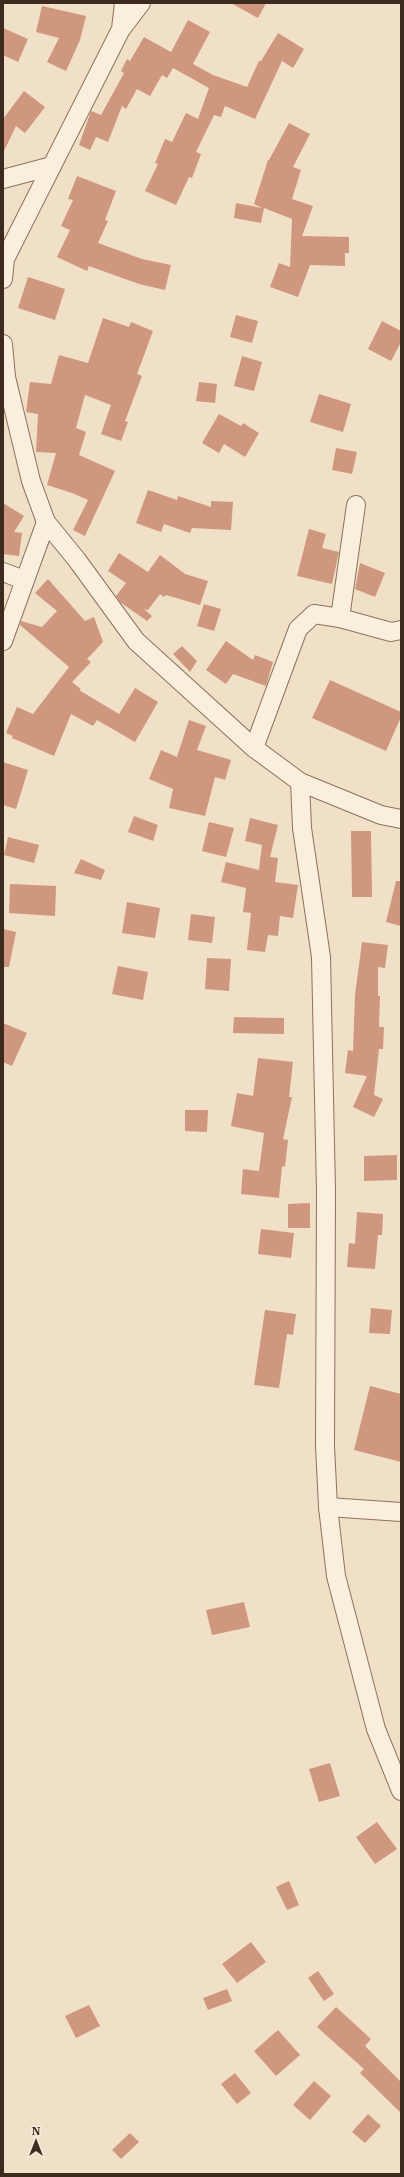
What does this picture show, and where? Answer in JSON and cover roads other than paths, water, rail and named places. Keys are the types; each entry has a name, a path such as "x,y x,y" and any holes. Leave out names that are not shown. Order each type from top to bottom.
{"street":[{"path":"121,29 124,3"},
{"path":"3,279 5,260 52,166 121,29 141,3"},
{"path":"3,179 52,166"},
{"path":"3,344 6,377 31,481 46,522 77,560 136,641 254,748 300,782 381,815 401,819"},
{"path":"340,618 356,505"},
{"path":"3,641 46,522"},
{"path":"3,572 24,580"},
{"path":"254,748 298,629 314,614 340,618 391,632 401,630"},
{"path":"300,782 302,828 321,957 326,1191 325,1446 328,1507 336,1576 376,1729 401,1791"},
{"path":"328,1507 401,1512"}]}
